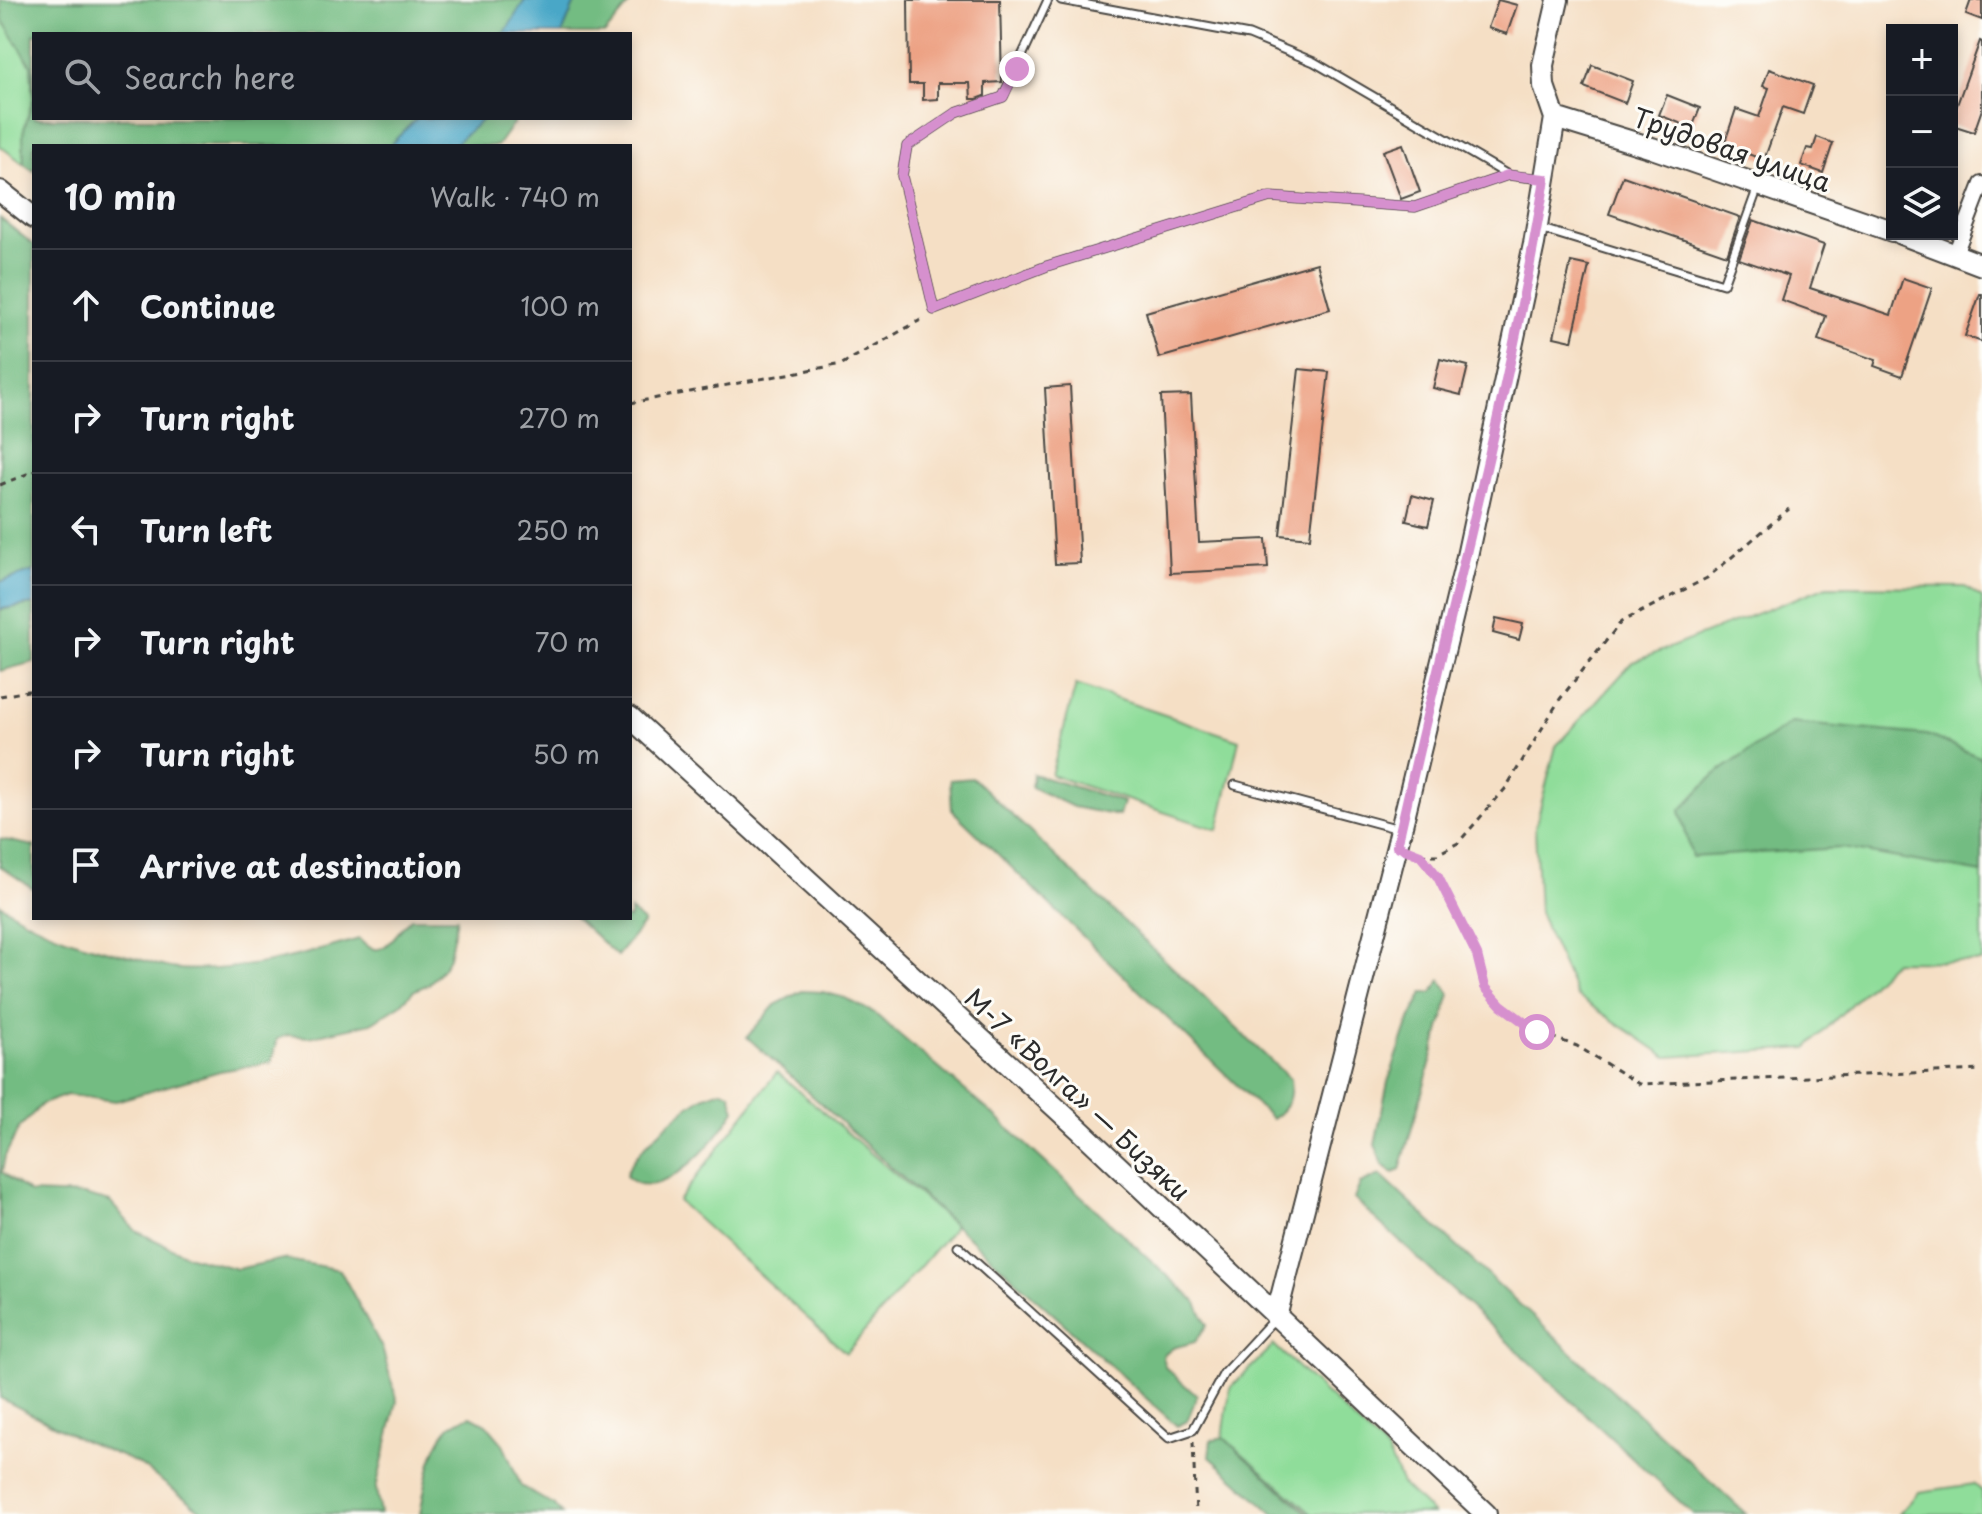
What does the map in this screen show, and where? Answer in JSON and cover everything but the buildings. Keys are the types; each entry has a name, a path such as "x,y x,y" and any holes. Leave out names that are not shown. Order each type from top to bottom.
{"street":[{"path":"1276,1317 1399,838 1466,561 1545,179 1555,118 1544,86 1543,65 1558,0"},
{"name":"Трудовая улица","path":"1555,118 1886,229"},
{"path":"1955,254 1982,184"},
{"path":"0,191 32,216"},
{"path":"1917,240 1982,265"},
{"name":"М-7 «Волга» — Бизяки","path":"632,719 1079,1129 1486,1514"}],"lane":[{"path":"1048,0 1003,97 956,113 907,146 902,176 934,310 1047,266 1270,197 1415,207 1508,175"},
{"path":"1061,0 1249,35 1314,62 1508,175 1545,179"},
{"path":"1537,227 1723,284 1759,185"},
{"path":"1235,785 1399,838"},
{"path":"958,1246 1169,1438 1193,1430 1224,1373 1276,1317"}],"path":[{"path":"632,403 842,364 934,310"},
{"path":"0,485 32,472"},
{"path":"1420,855 1436,855 1458,843 1505,789 1560,699 1621,622 1707,578 1789,509"},
{"path":"0,696 32,690"},
{"path":"1399,838 1420,855 1438,877 1477,955 1485,987 1501,1005 1537,1032 1577,1046 1639,1084 1982,1070"},
{"path":"1193,1430 1196,1514"}],"green space":[{"path":"0,0 525,0 505,32 32,32 32,82 31,65 3,21"},
{"path":"576,0 633,0 607,32 563,32"},
{"path":"0,11 31,65 32,102 23,133 24,164 0,146"},
{"path":"32,102 32,120 415,120 391,144 32,144 32,170 24,164 23,133"},
{"path":"482,120 516,120 498,144 454,144"},
{"path":"0,218 32,243 32,572 0,582"},
{"path":"1827,586 1965,587 1982,598 1982,962 1894,961 1807,1048 1667,1057 1577,996 1539,913 1535,828 1556,746 1633,662"},
{"path":"32,604 32,663 0,671 0,610"},
{"path":"1076,685 1239,740 1218,830 1051,775"},
{"path":"1791,723 1927,735 1982,758 1982,873 1842,848 1692,857 1680,811 1714,775"},
{"path":"1033,774 1123,802 1119,816 1073,807 1031,787"},
{"path":"973,778 1290,1079 1288,1102 1277,1115 1272,1119 952,810 950,780"},
{"path":"0,839 32,846 32,888 0,866"},
{"path":"0,904 65,938 162,966 200,970 246,966 359,939 367,946 382,948 409,920 457,920 449,957 443,968 429,984 413,991 401,1004 371,1023 309,1037 288,1035 277,1039 272,1062 220,1071 116,1101 67,1095 42,1104 19,1128 5,1156 2,1172 30,1193 84,1195 110,1202 136,1231 186,1255 237,1269 283,1259 340,1270 382,1348 397,1401 376,1488 380,1514 206,1514 137,1463 80,1439 0,1398"},
{"path":"632,912 644,923 617,956 578,920 632,920"},
{"path":"1441,980 1450,994 1400,1170 1393,1173 1383,1165 1375,1144 1388,1082 1408,1024 1423,993 1432,993"},
{"path":"802,991 845,998 874,1013 995,1116 1197,1303 1207,1325 1195,1342 1173,1348 1163,1356 1165,1367 1197,1396 1187,1421 1177,1426 747,1037 775,1005"},
{"path":"777,1072 955,1226 846,1353 678,1201"},
{"path":"722,1090 730,1093 735,1110 716,1137 687,1166 655,1184 640,1184 626,1176 637,1156 671,1121 703,1097"},
{"path":"1380,1175 1746,1514 1693,1514 1354,1199 1360,1184"},
{"path":"1274,1345 1387,1451 1402,1484 1433,1514 1312,1514 1223,1437 1230,1388"},
{"path":"471,1416 486,1424 503,1444 521,1486 562,1514 420,1514 430,1465 439,1441 453,1424"},
{"path":"1223,1437 1306,1512 1312,1514 1274,1514 1209,1456 1211,1440"},
{"path":"1974,1484 1982,1491 1982,1514 1899,1514 1919,1492"}],"water":[{"path":"525,0 576,0 563,32 505,32"},
{"path":"415,120 482,120 454,144 391,144"},
{"path":"32,572 32,604 0,609 0,582"}],"route":[{"path":"1017,69 1003,97 956,113 907,146 902,176 934,310 1047,266 1270,197 1415,207 1508,175 1545,179 1466,561 1397,846 1420,855 1438,877 1477,955 1485,987 1501,1005 1537,1032"}]}
